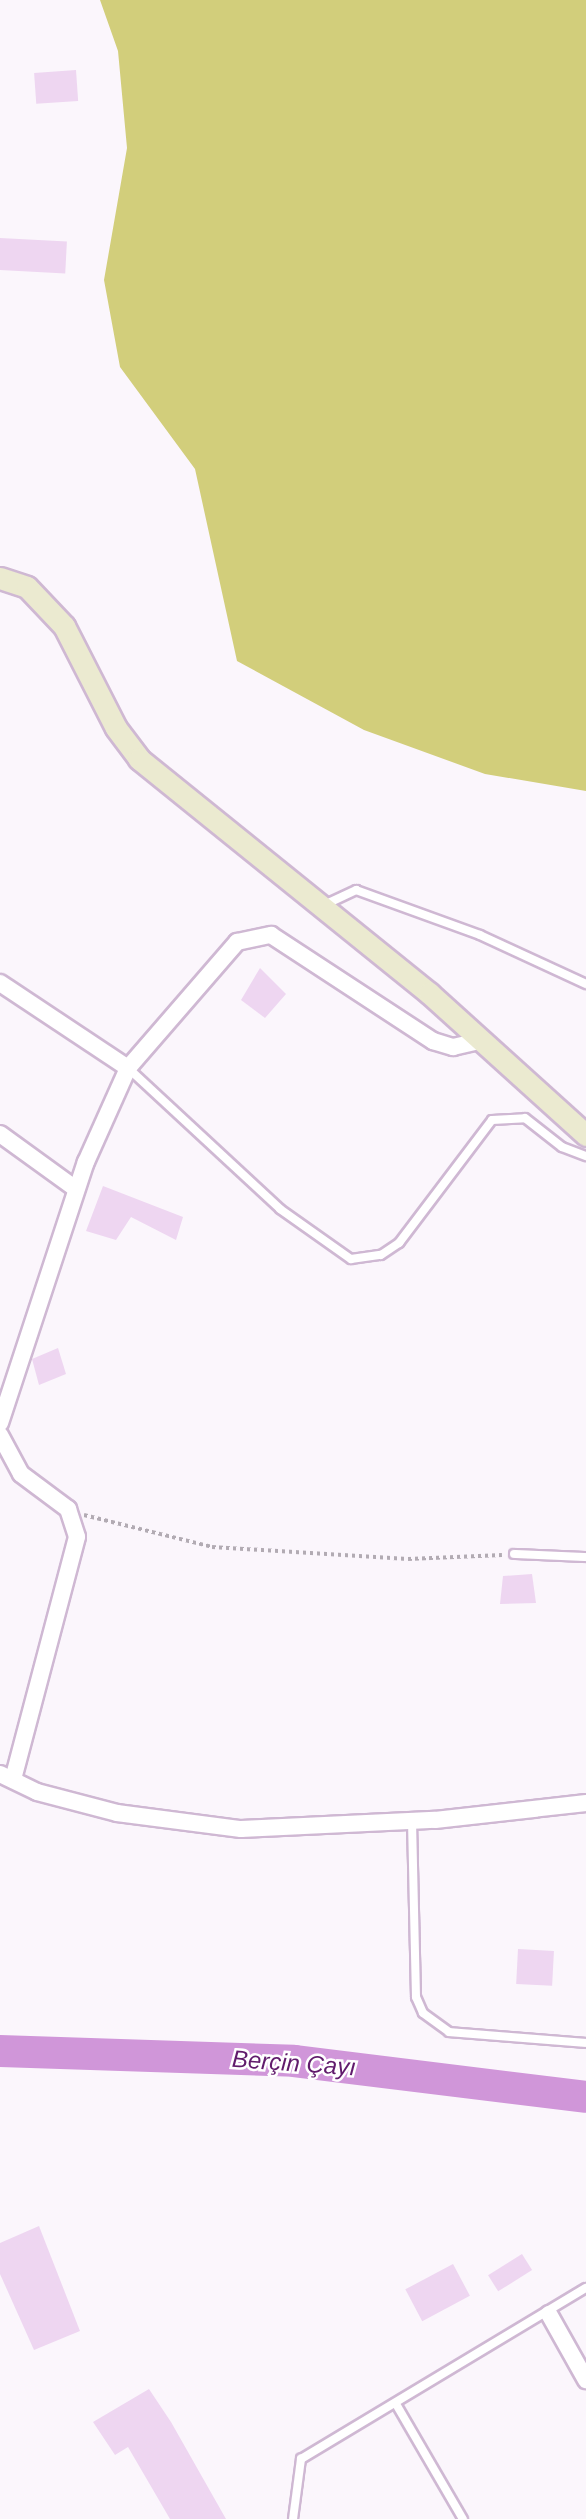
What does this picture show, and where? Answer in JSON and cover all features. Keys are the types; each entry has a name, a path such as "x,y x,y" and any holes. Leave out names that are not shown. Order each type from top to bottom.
{"street":[{"path":"0,578 27,587 64,626 116,728 139,759 322,906 586,1135"},
{"path":"0,1423 76,1189 128,1068 237,942 256,933 297,949 433,1041 453,1047 480,1041"},
{"path":"0,983 128,1068"},
{"path":"0,1133 76,1189"},
{"path":"0,1435 13,1465 72,1517 77,1537 6,1777 117,1813 241,1829 412,1821 586,1803"},
{"path":"549,2314 586,2380"}],"lane":[{"path":"322,906 356,890 480,935 586,984"},
{"path":"128,1068 280,1209 351,1259 380,1255 400,1243 492,1120 525,1118 562,1147 586,1156"},
{"path":"514,1554 586,1557"},
{"path":"412,1821 416,1997 429,2020 449,2032 586,2043"},
{"path":"293,2519 301,2495 296,2464 549,2314 586,2288"},
{"path":"396,2404 463,2519"}],"path":[{"path":"72,1517 94,1514 184,1543 253,1550 408,1559 514,1554"}],"shaded area":[{"path":"100,0 586,0 586,791 485,774 364,730 237,661 195,469 120,367 104,280 127,148 118,51"}],"building":[{"path":"76,70 78,101 36,104 34,73"},
{"path":"0,238 67,242 65,273 0,270"},
{"path":"260,968 286,994 265,1018 241,1000"},
{"path":"103,1186 183,1217 176,1240 131,1217 116,1240 86,1231"},
{"path":"58,1348 66,1374 39,1385 32,1359"},
{"path":"532,1574 536,1603 500,1604 503,1576"},
{"path":"518,1949 554,1951 552,1986 516,1984"},
{"path":"39,2226 80,2331 34,2350 0,2274 0,2243"},
{"path":"522,2254 532,2270 498,2291 488,2275"},
{"path":"453,2264 470,2296 422,2321 405,2289"},
{"path":"149,2389 171,2422 226,2519 170,2519 128,2447 115,2455 93,2422"}],"waterway":[{"name":"Berçin Çayı","path":"0,2051 294,2061 586,2097"}]}
